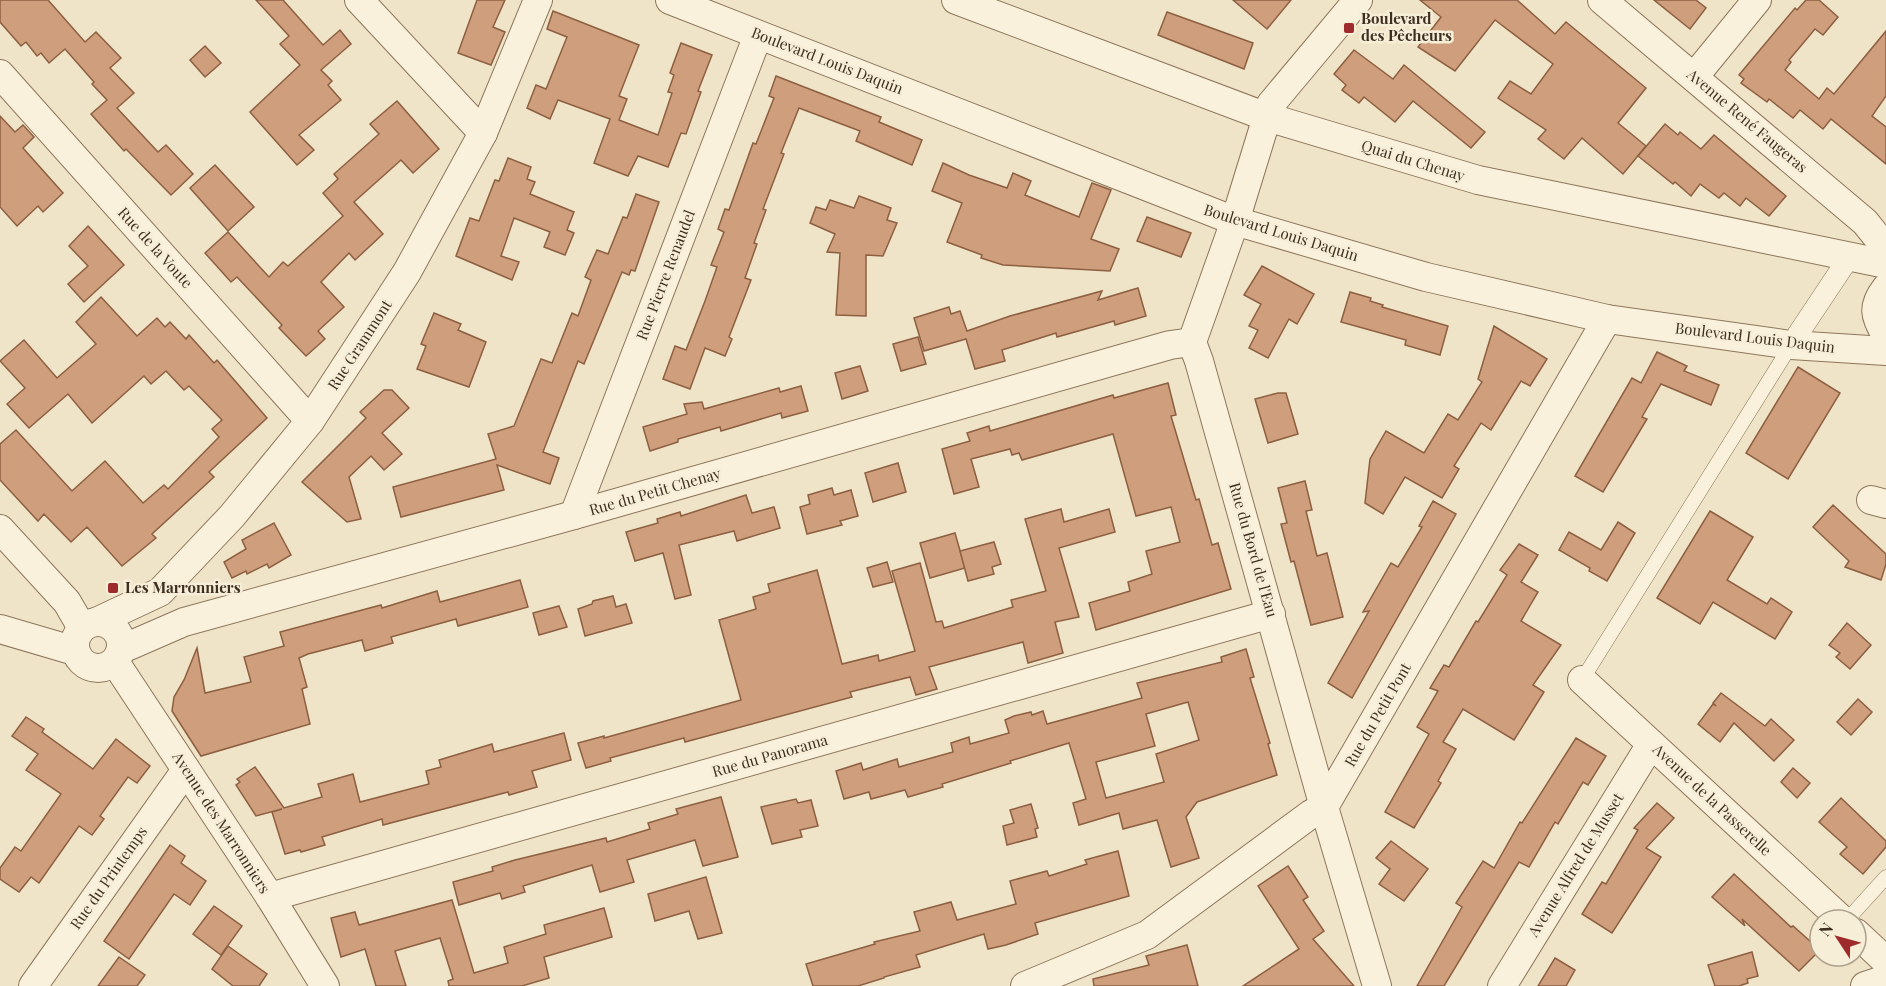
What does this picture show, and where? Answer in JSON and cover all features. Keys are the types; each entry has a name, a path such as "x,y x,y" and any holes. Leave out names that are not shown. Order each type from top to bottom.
{"street":[{"path":"359,0 483,133"},
{"name":"Rue Grammont","path":"85,634 160,592 232,516 310,421 407,272 483,133 538,0"},
{"name":"Boulevard Louis Daquin","path":"670,0 1235,221 1426,277 1606,319 1886,351"},
{"name":"Quai du Chenay","path":"957,0 1267,117 1478,180 1886,264"},
{"path":"1192,342 1235,221 1271,104 1358,0"},
{"name":"Avenue René Faugeras","path":"1602,0 1865,222 1886,248"},
{"path":"1694,76 1757,0"},
{"name":"Rue Pierre Renaudel","path":"574,515 758,35"},
{"name":"Rue de la Voute","path":"0,74 310,421"},
{"path":"1795,340 1850,256"},
{"path":"1886,288 1879,297 1876,307 1878,322 1886,335"},
{"name":"Rue du Petit Pont","path":"1025,986 1147,935 1311,814 1324,807 1606,319"},
{"name":"Rue du Petit Chenay","path":"118,656 184,622 574,515 1170,345 1192,342"},
{"name":"Rue du Bord de l'Eau","path":"1192,342 1377,986"},
{"path":"0,529 67,602 85,634 79,659 92,668 108,667 118,656 119,635 110,625 85,634 0,629"},
{"path":"160,592 165,605 184,622"},
{"name":"Rue du Panorama","path":"270,897 1271,614"},
{"name":"Avenue des Marronniers","path":"118,656 186,770 270,897 325,986"},
{"name":"Avenue de la Passerelle","path":"1582,680 1831,908"},
{"name":"Avenue Alfred de Musset","path":"1502,986 1651,744"},
{"name":"Rue du Printemps","path":"33,986 186,770"},
{"path":"1868,944 1886,961"},
{"path":"1864,986 1886,979"}],"lane":[{"path":"1582,680 1795,340"},
{"path":"1856,908 1886,877"}],"building":[{"path":"0,0 48,0 85,42 96,32 121,58 110,68 134,93 117,108 158,152 166,145 193,174 171,195 126,149 124,151 91,114 107,100 92,84 94,82 65,49 49,63 41,53 37,56 26,42 21,46 0,22"},
{"path":"256,0 283,0 323,45 340,30 351,44 321,70 332,81 328,85 341,100 299,135 314,150 297,165 250,112 300,65 280,44 289,36"},
{"path":"477,0 505,0 493,27 505,32 491,65 458,53"},
{"path":"1233,0 1291,0 1267,29"},
{"path":"1420,0 1517,0 1555,34 1566,22 1646,88 1618,123 1646,146 1623,174 1582,138 1564,159 1538,139 1546,130 1498,98 1510,81 1531,94 1553,64 1495,20 1455,71 1418,47 1441,17"},
{"path":"1654,0 1696,0 1706,8 1690,29"},
{"path":"1806,0 1819,0 1838,17 1823,35 1815,29 1789,60 1791,62 1785,70 1819,99 1827,88 1834,94 1886,31 1886,96 1872,116 1886,127 1886,164 1831,119 1823,129 1800,110 1793,118 1769,99 1767,102 1741,83 1744,79 1739,75 1795,8 1797,10"},
{"path":"553,11 639,45 619,96 627,99 619,120 658,135 672,93 668,92 674,75 670,73 681,43 712,55 698,91 701,92 686,134 681,133 668,167 638,156 628,176 594,163 610,119 558,100 550,119 527,108 536,85 546,89 567,37 547,29"},
{"path":"1167,12 1253,43 1244,69 1158,35"},
{"path":"205,46 221,63 205,77 190,60"},
{"path":"1354,50 1393,79 1404,65 1485,132 1471,148 1413,101 1395,122 1364,97 1359,103 1342,90 1346,85 1334,74"},
{"path":"776,76 881,117 879,122 922,140 912,165 856,141 860,131 799,108 781,153 784,154 763,209 766,210 745,278 751,280 729,337 732,339 725,356 705,348 690,389 663,379 675,346 686,350 705,301 717,267 711,265 724,232 718,229 725,209 729,210 753,143 756,144 774,98 769,96"},
{"path":"397,101 439,149 413,173 401,160 354,202 383,234 355,260 349,253 321,282 344,307 318,331 325,339 306,356 279,328 282,325 237,277 231,282 205,253 228,232 269,277 283,262 288,266 343,216 323,193 338,179 334,174 379,134 370,124"},
{"path":"0,116 15,132 23,125 34,137 23,148 63,193 43,212 38,206 17,226 0,207"},
{"path":"1665,124 1678,135 1680,132 1701,149 1714,135 1786,196 1769,216 1746,198 1740,206 1724,193 1719,198 1700,184 1691,196 1638,156"},
{"path":"508,158 531,167 527,179 535,182 530,194 574,212 567,230 574,233 565,255 544,247 550,232 514,218 501,256 519,262 512,280 456,256 470,218 479,221 495,180 499,181"},
{"path":"943,163 1007,188 1013,173 1031,181 1025,195 1079,217 1092,183 1111,190 1091,239 1119,249 1110,271 1003,265 981,258 982,255 947,242 962,203 932,191"},
{"path":"215,165 254,207 228,231 190,188"},
{"path":"636,194 659,202 635,271 631,270 629,275 622,272 584,364 578,361 543,452 559,458 550,484 497,465 504,490 401,517 393,487 496,459 488,434 514,426 541,359 552,363 572,313 578,316 591,280 585,277 597,250 608,254 623,217 627,218"},
{"path":"859,196 891,208 887,220 897,223 883,256 866,255 866,316 836,315 840,253 827,252 835,234 810,223 816,207 826,210 830,200 854,208"},
{"path":"1147,217 1191,233 1181,257 1137,241"},
{"path":"88,226 124,265 84,302 68,284 88,266 69,246"},
{"path":"1262,266 1314,294 1297,324 1289,319 1268,358 1249,348 1258,330 1249,326 1261,304 1244,295"},
{"path":"1138,288 1146,316 1115,325 1114,321 1057,337 1056,333 1002,350 1005,361 975,369 966,339 924,351 914,318 949,307 951,314 960,311 967,331 1010,316 1102,291 1098,300"},
{"path":"1350,292 1371,298 1370,301 1383,305 1382,307 1448,326 1440,355 1405,345 1406,340 1341,322"},
{"path":"101,297 137,336 157,318 165,327 170,322 186,339 189,335 214,363 217,360 267,418 209,472 214,477 152,534 156,538 122,566 87,527 71,542 44,514 38,521 0,480 0,444 16,430 72,491 105,461 143,503 164,485 168,489 219,437 212,429 222,420 189,386 184,390 166,371 151,384 144,376 92,423 68,394 29,428 7,404 25,388 0,361 24,340 57,378 96,344 76,322"},
{"path":"434,313 461,324 458,330 486,342 469,387 417,369 426,346 421,344"},
{"path":"1494,326 1547,359 1530,386 1521,381 1491,430 1481,423 1454,466 1459,469 1442,498 1405,477 1383,514 1365,503 1370,459 1386,431 1424,453 1448,414 1458,420 1482,382 1478,379"},
{"path":"918,337 926,364 901,371 893,344"},
{"path":"1657,352 1687,366 1684,371 1719,385 1711,405 1661,384 1642,417 1647,419 1603,492 1575,476 1632,378 1641,383"},
{"path":"860,366 868,391 842,399 835,373"},
{"path":"1798,367 1840,393 1788,479 1746,453"},
{"path":"1168,383 1176,415 1171,416 1196,500 1199,499 1212,545 1218,543 1231,589 1096,630 1089,603 1130,591 1128,582 1152,574 1146,551 1180,542 1171,507 1136,516 1113,434 1022,460 1019,453 1012,455 1010,449 971,459 979,487 954,494 942,449 970,441 967,433 989,426 990,431 1113,395 1114,398"},
{"path":"801,386 808,411 782,418 781,413 721,431 720,427 678,439 678,442 650,451 643,427 687,414 684,404 702,402 704,409 779,388 780,392"},
{"path":"384,390 392,390 409,408 382,433 402,454 384,470 371,456 349,477 361,519 347,522 302,482 366,418 360,412"},
{"path":"1286,393 1298,434 1268,443 1255,399"},
{"path":"898,463 906,492 873,502 865,473"},
{"path":"1305,481 1312,510 1306,511 1317,556 1327,553 1343,617 1311,625 1294,561 1291,562 1281,524 1287,523 1278,488"},
{"path":"832,488 834,495 851,490 858,516 840,521 842,525 807,534 800,507 810,504 808,495"},
{"path":"746,495 752,513 774,507 780,528 737,541 734,531 679,545 691,595 675,599 663,553 635,561 626,532 658,523 657,519 680,512 681,516"},
{"path":"1433,501 1456,514 1352,698 1328,683 1369,611 1363,612 1391,563 1398,567 1422,527 1419,526"},
{"path":"1833,505 1886,554 1886,564 1881,580 1845,567 1849,561 1813,527"},
{"path":"1061,509 1064,522 1109,509 1115,532 1059,548 1079,617 1055,622 1063,653 1028,663 1023,642 929,667 937,689 916,695 910,677 850,692 852,697 685,742 684,738 610,758 611,761 586,768 578,743 741,700 719,620 756,609 753,597 770,592 768,584 817,570 842,664 878,655 879,661 915,651 892,571 920,563 936,622 942,621 944,628 1013,607 1011,600 1046,591 1025,519"},
{"path":"1710,511 1753,537 1727,580 1767,604 1771,598 1792,612 1775,639 1713,602 1700,624 1657,598"},
{"path":"1618,522 1635,533 1607,581 1559,550 1569,532 1601,550"},
{"path":"274,523 291,555 269,568 267,564 247,574 246,571 232,578 224,562 246,549 242,540"},
{"path":"955,533 965,568 930,578 920,543"},
{"path":"994,542 1001,564 992,567 994,574 968,581 960,551"},
{"path":"1519,544 1538,555 1521,582 1538,592 1521,621 1561,645 1533,685 1544,692 1514,740 1463,709 1443,742 1456,749 1438,781 1441,783 1414,828 1385,812 1429,734 1417,727 1438,691 1430,688 1444,665 1449,667 1476,621 1478,622 1507,575 1500,570"},
{"path":"887,562 893,582 873,587 867,568"},
{"path":"520,580 528,607 458,626 456,619 391,637 393,643 365,651 362,640 299,658 307,687 302,689 310,724 201,756 172,711 174,697 184,680 197,648 205,693 251,682 244,657 284,646 280,632 381,605 382,608 437,591 440,602"},
{"path":"613,596 616,607 626,604 632,623 585,636 578,609 592,604 593,601"},
{"path":"559,606 567,627 539,635 533,613"},
{"path":"1847,623 1871,645 1850,669 1836,657 1840,653 1829,645"},
{"path":"1246,649 1254,677 1250,678 1270,743 1268,744 1277,775 1197,802 1186,817 1199,858 1171,867 1157,820 1123,829 1119,813 1079,825 1073,803 1086,799 1069,743 908,797 905,790 871,799 869,792 844,799 836,771 861,763 863,770 897,759 899,767 953,752 951,743 969,737 970,744 1009,733 1005,720 1014,716 1031,712 1032,715 1043,711 1047,724 1142,698 1137,683 1222,662 1221,657","holes":["1188,702 1199,740 1156,754 1164,782 1106,798 1096,762 1155,746 1146,714"]},
{"path":"1721,693 1765,726 1771,719 1794,740 1774,761 1734,723 1720,742 1698,724 1713,704 1716,706 1713,703"},
{"path":"1858,699 1872,712 1851,735 1837,722"},
{"path":"26,717 44,729 42,732 93,769 116,739 150,766 137,783 128,777 100,816 104,819 92,835 79,826 39,883 31,877 19,892 0,879 0,868 15,847 21,851 61,794 26,770 38,754 12,736"},
{"path":"564,733 571,760 532,771 537,787 509,795 508,792 383,825 382,819 322,837 325,845 301,852 300,850 285,854 272,812 282,809 256,816 236,785 240,782 237,779 255,767 284,808 322,797 318,784 353,774 360,802 429,784 426,771 441,767 439,760 492,744 494,752"},
{"path":"1576,738 1606,756 1588,785 1583,782 1558,824 1555,822 1529,867 1519,862 1444,986 1417,986 1462,907 1456,903 1483,861 1494,868 1520,822 1522,823"},
{"path":"1793,768 1810,783 1797,798 1781,782"},
{"path":"721,797 738,857 703,866 695,840 627,860 634,882 600,892 592,865 523,886 525,892 502,899 500,893 459,905 453,882 493,871 492,867 515,860 606,838 607,842 650,829 648,823 678,814 676,809"},
{"path":"1841,798 1886,841 1886,847 1863,874 1840,854 1847,847 1819,822"},
{"path":"796,799 798,803 811,800 818,826 800,830 802,837 772,844 761,807"},
{"path":"1657,803 1674,818 1646,848 1661,857 1612,933 1582,914 1602,882 1606,884 1638,830 1634,828"},
{"path":"1031,804 1038,828 1035,829 1037,837 1007,845 1003,826 1014,823 1010,810"},
{"path":"1391,841 1428,869 1404,901 1379,884 1390,869 1376,858"},
{"path":"170,845 185,856 181,863 206,881 190,905 174,894 129,959 104,941"},
{"path":"1118,851 1129,896 1035,923 1038,934 1006,945 988,949 984,934 916,955 920,967 858,986 813,986 806,964 875,944 874,942 920,931 914,912 951,902 957,920 1016,904 1010,881 1047,871 1049,876 1087,864 1085,860"},
{"path":"1288,866 1308,897 1303,900 1324,931 1313,939 1354,986 1243,986 1299,949 1258,886"},
{"path":"1734,874 1791,927 1793,926 1808,939 1808,962 1799,971 1742,919 1745,926 1712,897"},
{"path":"706,877 722,933 698,939 689,911 655,921 648,894"},
{"path":"452,900 474,973 508,963 504,947 546,934 544,925 604,908 612,937 544,957 549,978 522,986 449,986 448,981 453,979 440,938 395,951 406,986 376,986 365,949 341,957 331,918 355,912 359,925"},
{"path":"214,906 242,926 221,955 193,934"},
{"path":"1187,945 1198,986 1094,986 1093,979 1149,965 1146,956"},
{"path":"228,946 267,974 259,986 233,986 212,969"},
{"path":"1752,952 1758,976 1747,979 1748,983 1739,986 1715,986 1708,965"},
{"path":"119,957 145,975 137,986 98,986"},
{"path":"1555,958 1575,970 1566,986 1538,986"}],"place":[{"name":"Boulevard des Pêcheurs","path":"1349,28"},
{"name":"Les Marronniers","path":"113,588"}]}
